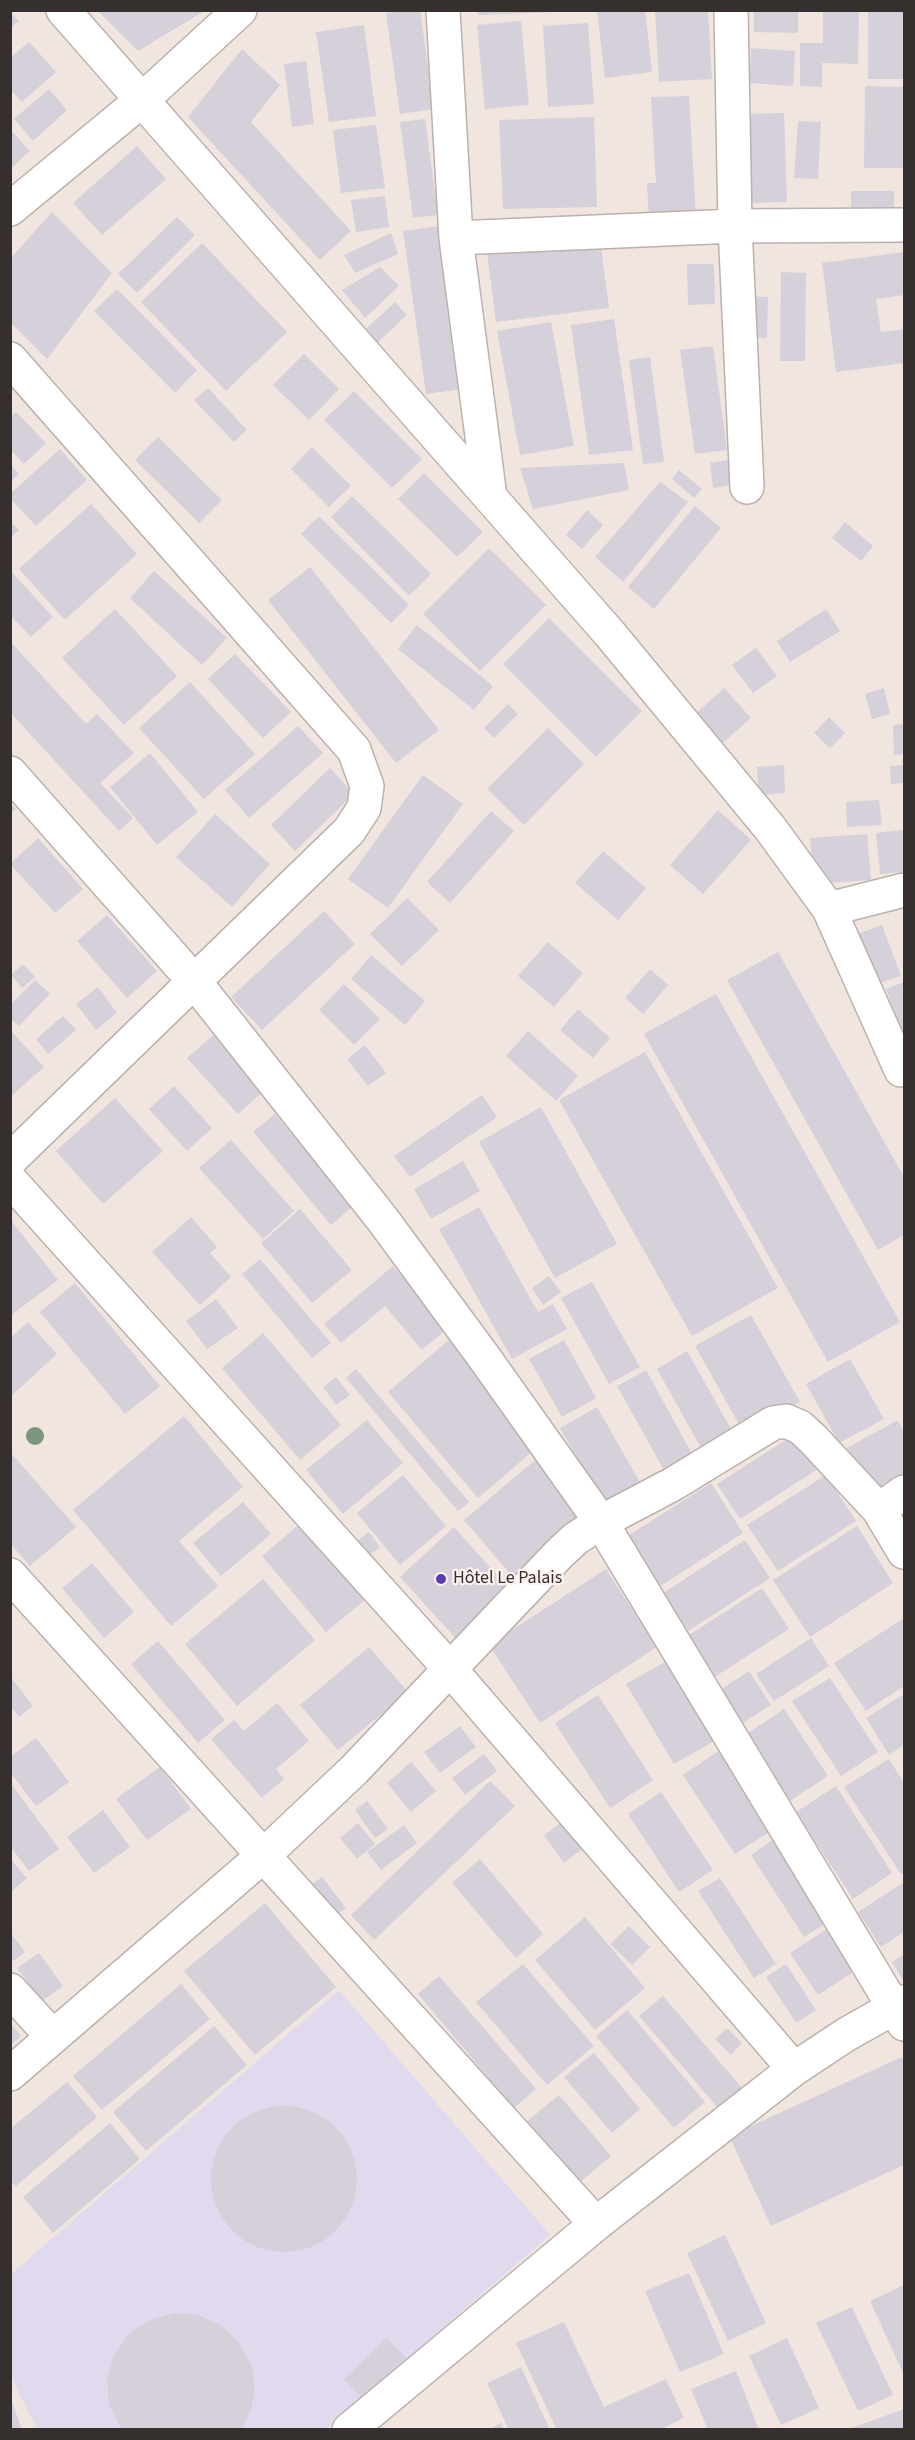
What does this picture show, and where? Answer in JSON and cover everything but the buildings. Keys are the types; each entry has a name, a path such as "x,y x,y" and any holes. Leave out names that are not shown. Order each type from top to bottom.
{"street":[{"path":"63,10 610,634 770,828 829,909 902,1070"},
{"path":"10,209 142,100 240,10"},
{"path":"443,10 456,238 489,497"},
{"path":"731,10 735,226 747,487"},
{"path":"456,238 735,226 904,225"},
{"path":"10,359 354,750 367,786 364,808 349,831 10,1160"},
{"path":"10,773 194,981 383,1220 486,1359 602,1522 901,2011 847,2034 794,2069 596,2223 349,2430"},
{"path":"829,909 904,890"},
{"path":"10,1180 450,1669 794,2069"},
{"path":"10,2074 264,1855 354,1770 559,1554 575,1539 602,1522 674,1484 773,1423 786,1421 800,1428 892,1501 904,1552"},
{"path":"10,1575 596,2223"},
{"path":"10,1990 52,2036"}],"shaded area":[{"path":"339,1990 550,2235 326,2429 37,2429 11,2377 11,2274"}],"place":[{"name":"Hôtel Le Palais","path":"441,1579"}]}
